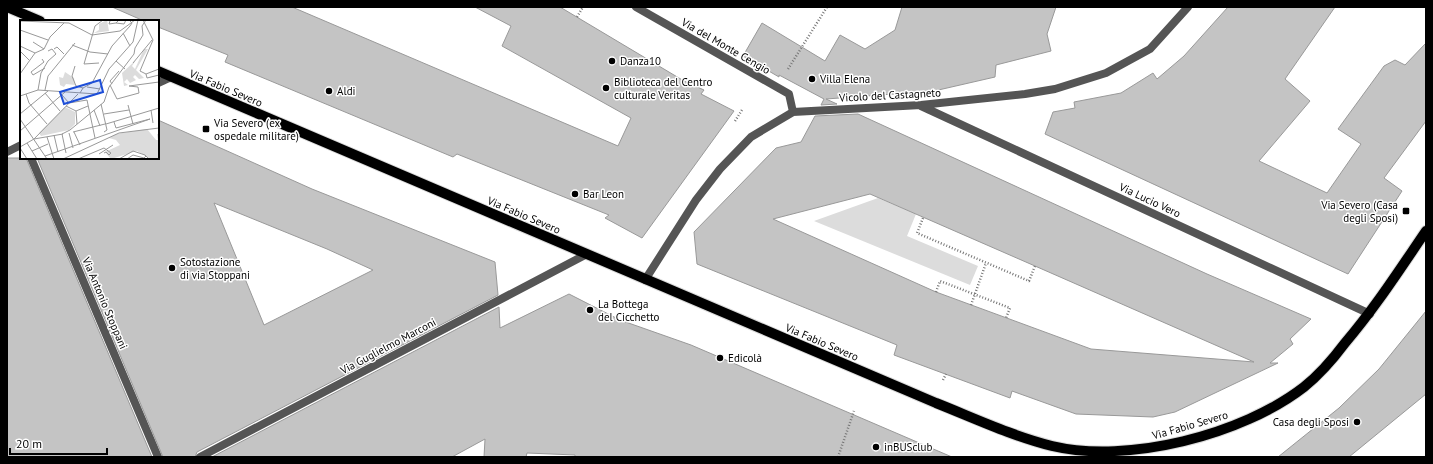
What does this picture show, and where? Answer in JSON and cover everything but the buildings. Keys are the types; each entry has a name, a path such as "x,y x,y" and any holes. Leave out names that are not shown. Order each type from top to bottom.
{"main road":[{"path":"7,7 38,20"},
{"name":"Via Fabio Severo","path":"159,71 936,403 1010,433 1052,446 1088,452 1149,449 1199,437 1256,417 1304,387 1334,358 1370,314 1426,230"}],"street":[{"name":"Via del Monte Cengio","path":"636,7 776,88 789,94 793,112"},
{"name":"Vicolo del Castagneto","path":"645,280 696,200 720,169 751,137 793,112 921,105 1025,94 1055,89 1106,73 1150,49 1188,7"},
{"path":"159,83 171,77"},
{"name":"Via Lucio Vero","path":"921,105 1370,314"},
{"path":"7,152 20,146"},
{"name":"Via Antonio Stoppani","path":"31,159 158,457"},
{"name":"Via Guglielmo Marconi","path":"200,457 587,254"}],"path":[{"path":"577,17 583,7"},
{"path":"776,88 828,7"},
{"path":"923,218 917,233 986,263 1029,281 1035,266"},
{"path":"971,304 986,263"},
{"path":"936,292 940,281 1010,308 1006,318"},
{"path":"943,380 946,374"},
{"path":"838,457 854,411"}],"shaded area":[{"path":"878,198 916,214 907,236 978,266 970,285 814,221"}],"place":[{"name":"Danza10","path":"612,61"},
{"name":"Villa Elena","path":"812,79"},
{"name":"Biblioteca del Centro culturale Veritas","path":"606,88"},
{"name":"Aldi","path":"329,91"},
{"name":"Via Severo (ex ospedale militare)","path":"206,129"},
{"name":"Bar Leon","path":"575,194"},
{"name":"Via Severo (Casa degli Sposi)","path":"1406,211"},
{"name":"Sotostazione di via Stoppani","path":"172,268"},
{"name":"La Bottega del Cicchetto","path":"590,310"},
{"name":"Edicolà","path":"720,358"},
{"name":"Casa degli Sposi","path":"1357,422"},
{"name":"inBUSclub","path":"876,447"}]}
